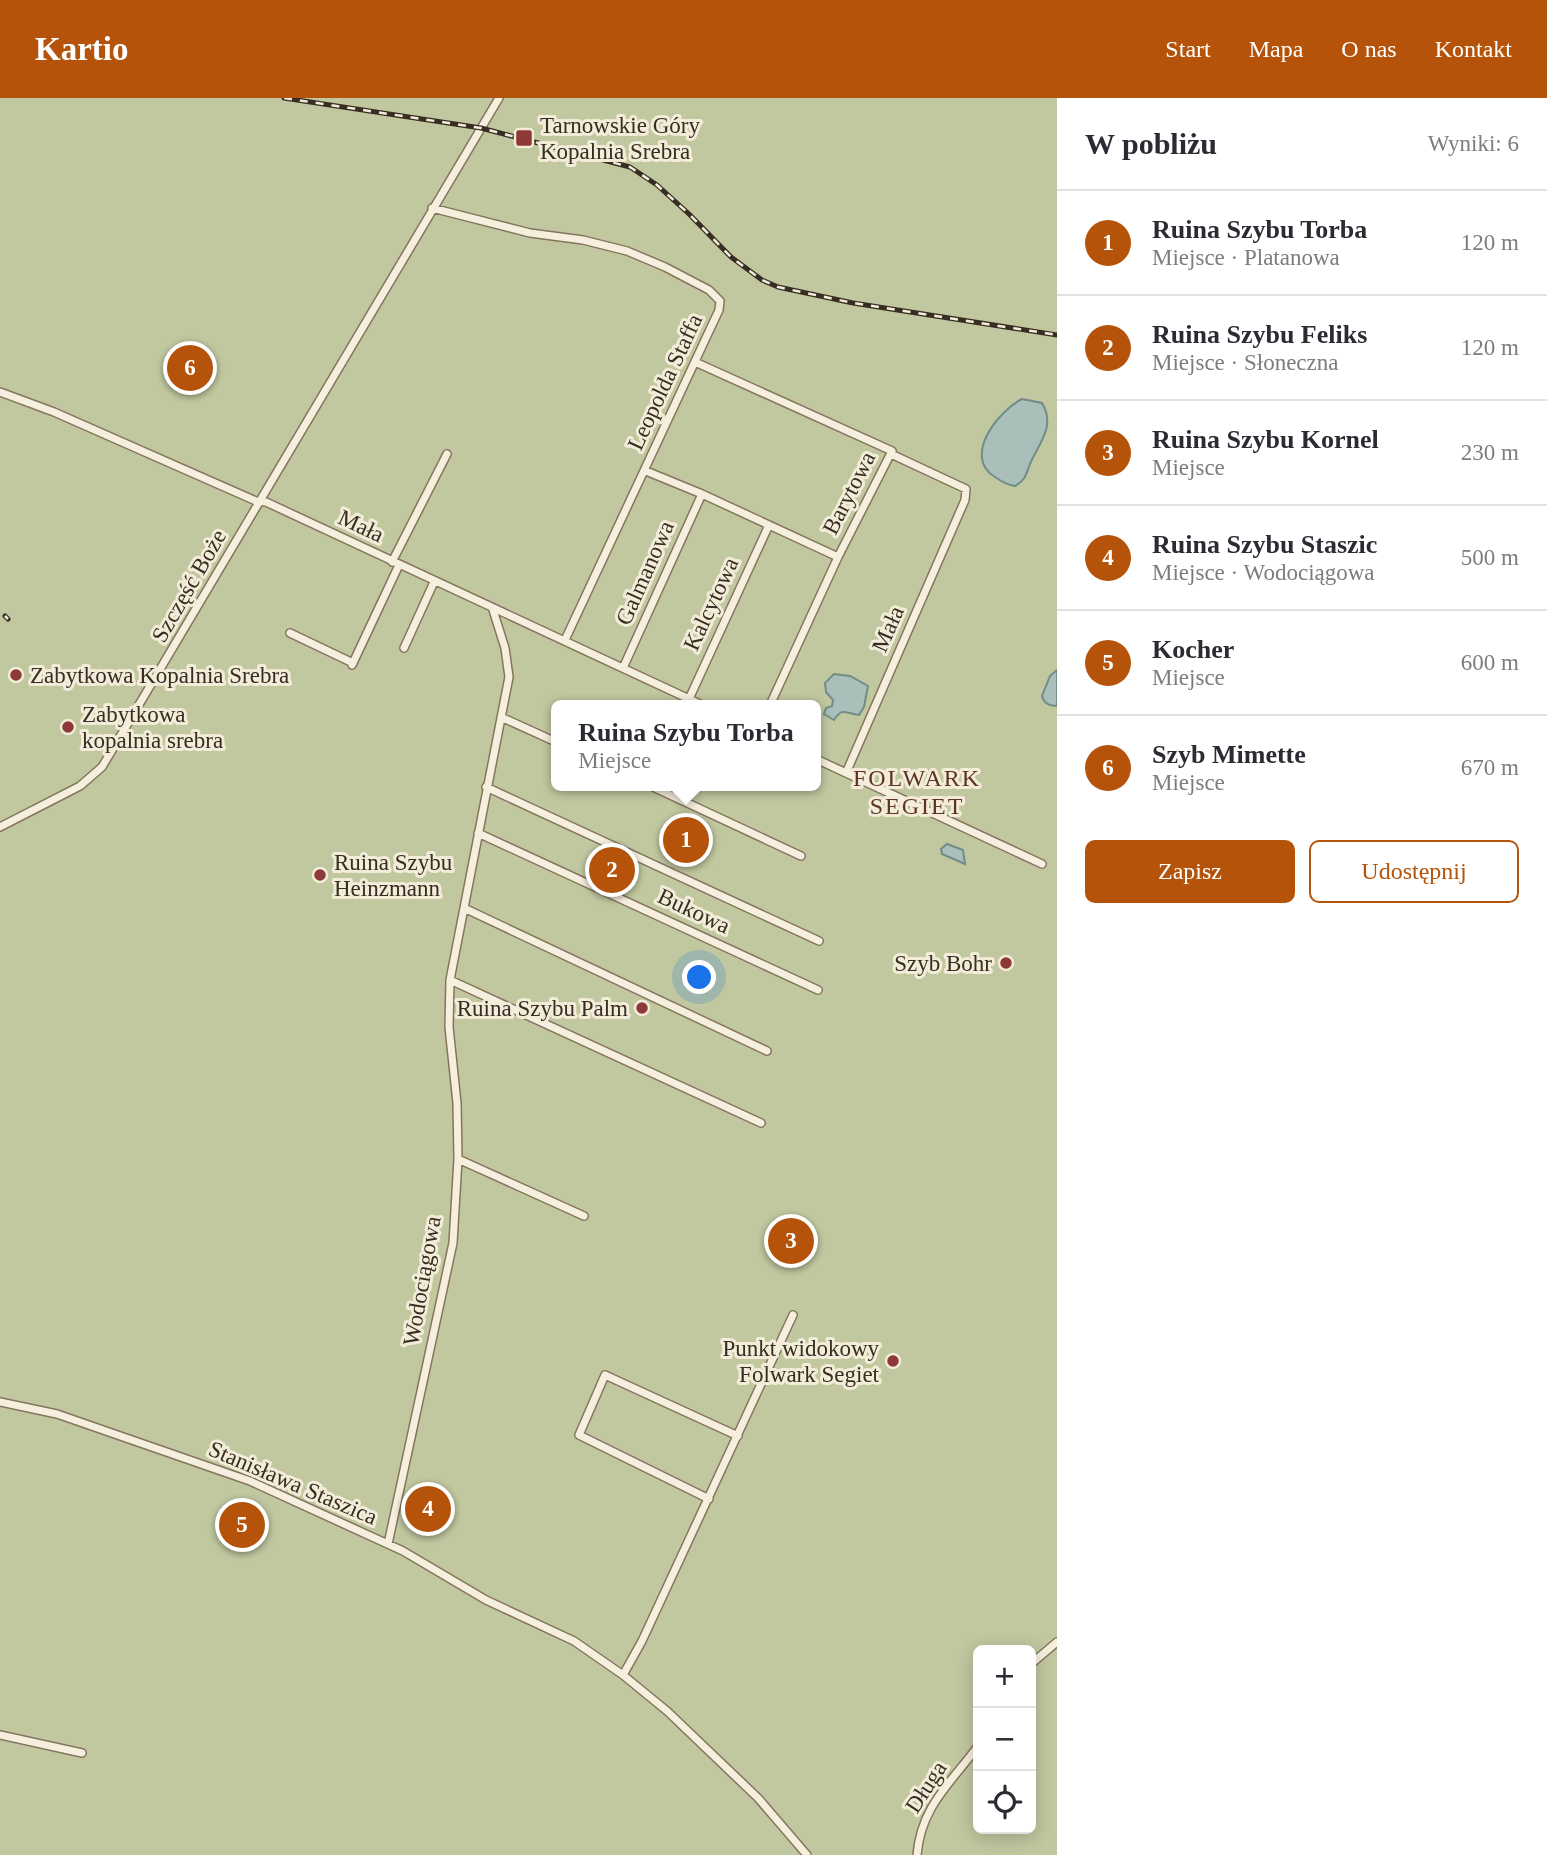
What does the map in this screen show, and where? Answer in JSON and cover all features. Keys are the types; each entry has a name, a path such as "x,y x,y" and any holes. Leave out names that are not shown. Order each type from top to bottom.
{"street":[{"path":"260,502 499,98"},
{"name":"Leopolda Staffa","path":"432,208 530,233 583,240 627,251 665,267 718,297 720,306 646,471 565,640"},
{"name":"Barytowa","path":"646,471 838,557 891,454 892,451 695,362"},
{"name":"Mała","path":"0,392 54,412 260,502 266,502 688,699"},
{"path":"290,633 353,664 447,454"},
{"name":"Mała","path":"846,773 965,500 966,489 891,454"},
{"name":"Galmanowa","path":"623,668 702,494"},
{"name":"Szczęść Boże","path":"0,827 80,786 103,767 260,502"},
{"name":"Kalcytowa","path":"688,699 769,525"},
{"path":"771,700 838,557"},
{"path":"404,648 434,582"},
{"name":"Wodociągowa","path":"388,1544 453,1244 458,1160 457,1103 449,1027 450,980 509,677 508,661 493,610"},
{"path":"501,717 551,740"},
{"path":"821,761 1042,864"},
{"path":"486,787 819,940"},
{"path":"662,791 801,856"},
{"name":"Bukowa","path":"478,833 818,990"},
{"path":"464,908 767,1051"},
{"path":"450,980 761,1124"},
{"path":"458,1160 584,1216"},
{"path":"623,1675 642,1641 793,1315"},
{"path":"709,1499 579,1436 606,1375 738,1436"},
{"name":"Stanisława Staszica","path":"0,1402 57,1414 250,1481 388,1544 486,1600 574,1641 623,1675 667,1711 740,1781 807,1855"},
{"path":"1036,1660 1057,1642"},
{"path":"0,1735 82,1753"},
{"name":"Długa","path":"917,1855 920,1832 927,1813 973,1753"}],"green space":[{"path":"0,98 1057,98 1057,1855 0,1855"}],"water":[{"path":"1022,399 1042,403 1046,411 1047,427 1025,476 1015,486 995,477 986,468 982,458 987,435 994,424 1003,413"},
{"path":"1057,670 1057,706 1052,706 1044,701 1042,696 1050,676"},
{"path":"834,674 850,676 868,686 864,707 859,715 842,712 834,720 824,714 826,708 832,706 833,700 826,692 825,683"},
{"path":"947,844 963,850 965,864 942,854 941,849"}],"railway":[{"path":"284,98 481,128 630,167 657,185 731,257 762,280 778,287 853,303 1057,335"},
{"path":"5,616 8,619"}],"place":[{"name":"Tarnowskie Góry Kopalnia Srebra","path":"524,138"},
{"name":"Szyb Mimette","path":"190,368"},
{"name":"Zabytkowa Kopalnia Srebra","path":"16,675"},
{"name":"Zabytkowa kopalnia srebra","path":"68,727"},
{"name":"Ruina Szybu Torba","path":"686,840"},
{"name":"Ruina Szybu Feliks","path":"612,870"},
{"name":"Ruina Szybu Heinzmann","path":"320,875"},
{"name":"Szyb Bohr","path":"1006,963"},
{"name":"Ruina Szybu Palm","path":"642,1008"},
{"name":"Ruina Szybu Kornel","path":"791,1241"},
{"name":"Punkt widokowy Folwark Segiet","path":"893,1361"},
{"name":"Ruina Szybu Staszic","path":"428,1509"},
{"name":"Kocher","path":"242,1525"}],"district":[{"name":"FOLWARK SEGIET","path":"917,792"}]}
